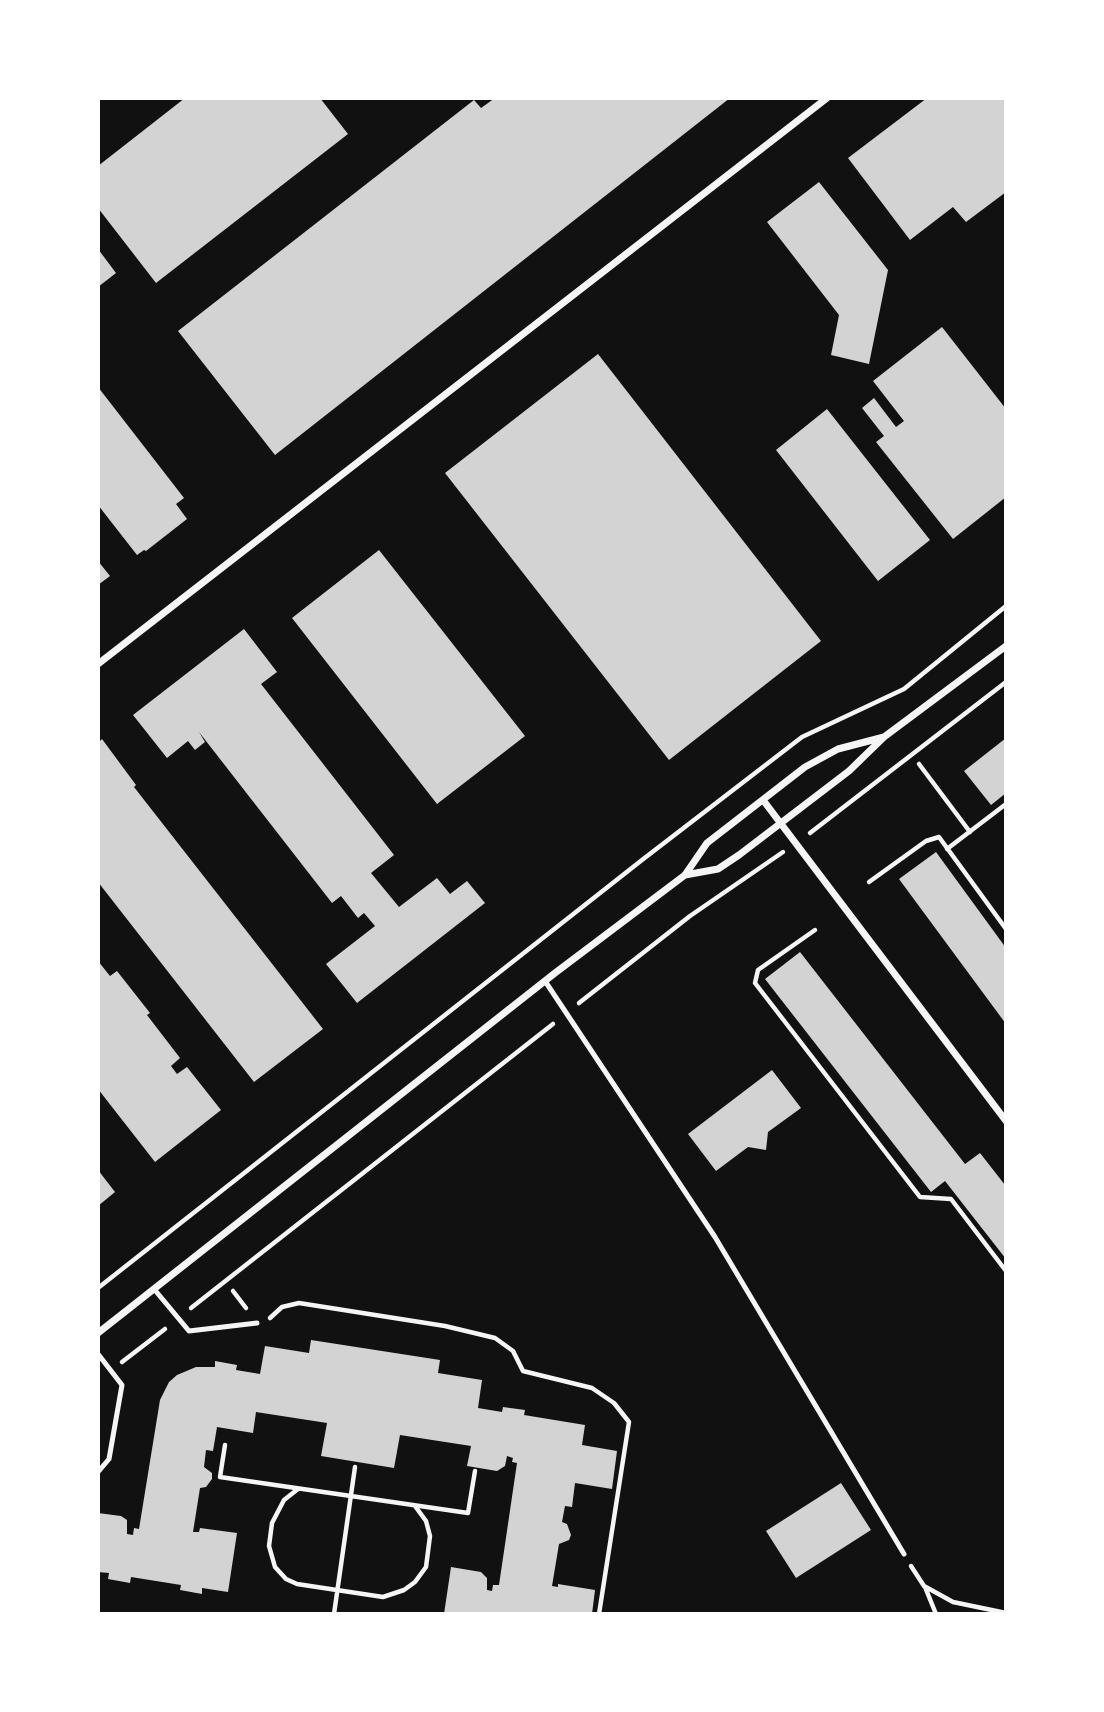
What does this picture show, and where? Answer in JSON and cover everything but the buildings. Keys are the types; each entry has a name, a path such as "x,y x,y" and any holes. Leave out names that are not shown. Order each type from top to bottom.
{"street":[{"path":"98,664 827,98"},
{"path":"685,874 718,869 849,771 884,737 1006,646"},
{"path":"98,1333 685,874 707,843 805,767 838,749 884,737"},
{"path":"763,800 1006,1121"}],"lane":[{"path":"545,981 715,1237 904,1554"},
{"path":"154,1289 189,1331 257,1323"},
{"path":"98,1354 122,1385 109,1459 98,1472"}],"path":[{"path":"98,1287 802,737 904,690 1006,606"},
{"path":"817,828 1006,682"},
{"path":"919,764 970,832"},
{"path":"947,849 1006,804"},
{"path":"869,882 926,841 939,837 1006,929"},
{"path":"111,1371 690,916 745,878"},
{"path":"815,930 758,970 755,983 919,1196 951,1199 1006,1271"},
{"path":"257,1323 265,1322 282,1307 299,1303 445,1326 495,1338 513,1351 523,1371 592,1388 614,1403 629,1422 599,1614"},
{"path":"225,1445 220,1477 468,1513 475,1471"},
{"path":"334,1614 355,1467"},
{"path":"299,1489 284,1500 272,1523 269,1546 275,1567 286,1579 297,1584 383,1597 404,1590 415,1582 426,1567 430,1536 426,1521 415,1506"},
{"path":"904,1554 924,1586 936,1614"},
{"path":"924,1586 953,1602 1006,1613"}]}
